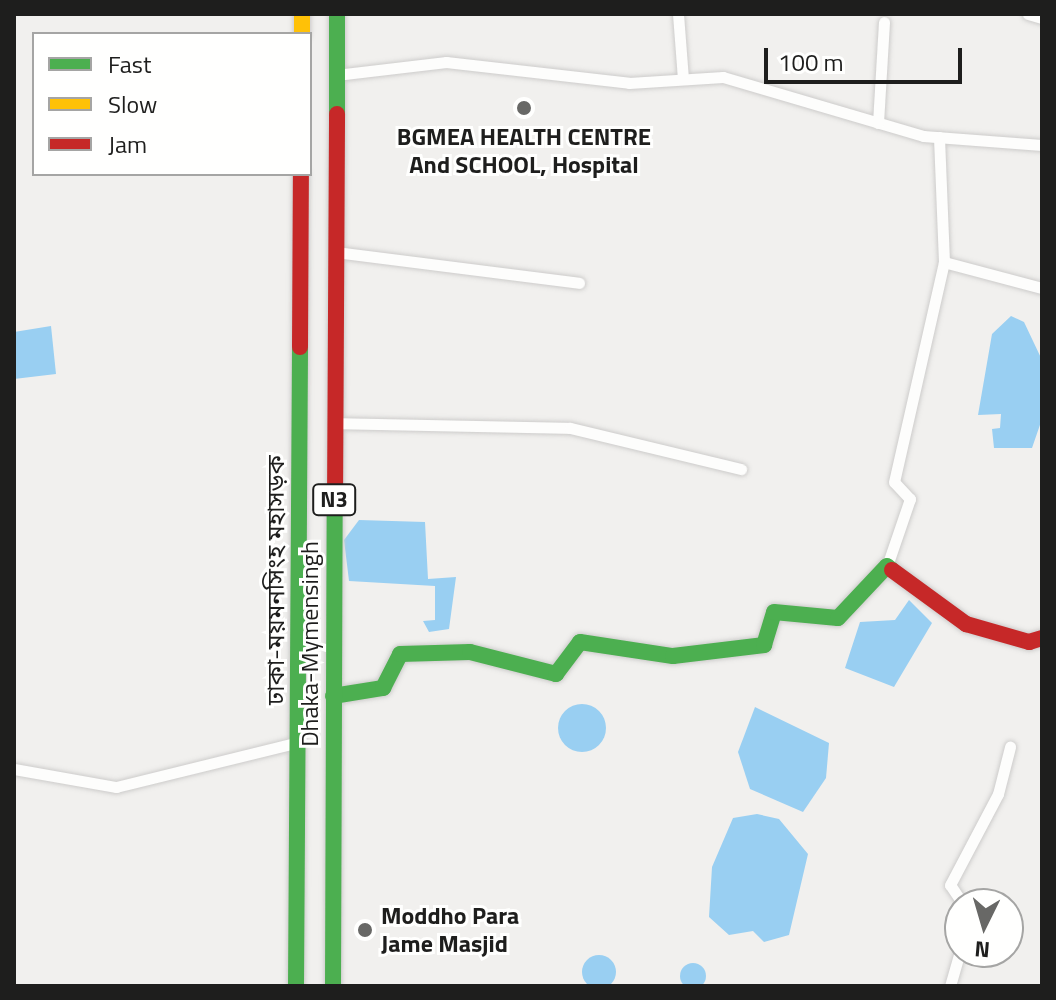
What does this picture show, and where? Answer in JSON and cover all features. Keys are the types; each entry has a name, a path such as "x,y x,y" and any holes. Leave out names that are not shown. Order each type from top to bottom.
{"main road":[{"name":"Dhaka-Mymensingh","path":"333,986 337,14"},
{"name":"ঢাকা-ময়মনসিংহ মহাসড়ক","path":"296,986 300,742 301,176"},
{"path":"333,696 383,688 400,654 470,652 556,674 580,642 673,656 764,645 774,612 838,618 887,566 966,624 1029,642 1042,638"}],"street":[{"path":"678,14 683,79"},
{"path":"1028,14 1042,18"},
{"path":"878,123 884,22"},
{"path":"336,75 446,62 629,83 723,77 878,123 939,137 1042,145"},
{"path":"887,566 910,499 894,482 944,262 939,137"},
{"path":"335,252 579,283"},
{"path":"944,262 1042,288"},
{"path":"334,423 570,428 741,469"},
{"path":"14,769 116,787 300,742"},
{"path":"952,888 950,885 998,794 1010,747"}],"water":[{"path":"1011,316 1024,322 1042,360 1042,419 1032,448 994,448 992,429 1000,428 1001,414 978,415 992,334"},
{"path":"51,326 56,374 14,379 14,332"},
{"path":"359,520 425,522 428,579 456,577 449,629 429,632 423,621 435,620 435,586 349,581 344,540"},
{"path":"909,600 932,623 894,687 845,668 860,622 895,620"},
{"path":"582,704 599,711 606,728 599,745 582,752 565,745 558,728 565,711"},
{"path":"755,707 829,743 826,778 803,812 750,789 738,752"},
{"path":"757,814 779,819 808,854 789,935 764,942 753,931 729,935 709,917 712,867 733,818"},
{"path":"599,955 611,960 616,972 611,984 599,989 587,984 582,972 587,960"},
{"path":"693,963 702,967 706,976 702,985 693,989 684,985 680,976 684,967"}],"traffic: fast":[{"path":"337,14 337,114"},
{"path":"296,986 300,347"},
{"path":"333,986 335,504"},
{"path":"333,696 383,688 400,654 470,652 556,674 580,642 673,656 764,645 774,612 838,618 887,566 892,570"}],"traffic: slow":[{"path":"302,14 302,32"}],"traffic: jam":[{"path":"335,504 337,114"},
{"path":"300,347 301,176"},
{"path":"892,570 966,624 1029,642 1042,638"}],"place":[{"name":"BGMEA HEALTH CENTRE And SCHOOL, Hospital","path":"524,108"},
{"name":"Moddho Para Jame Masjid","path":"365,930"}]}
